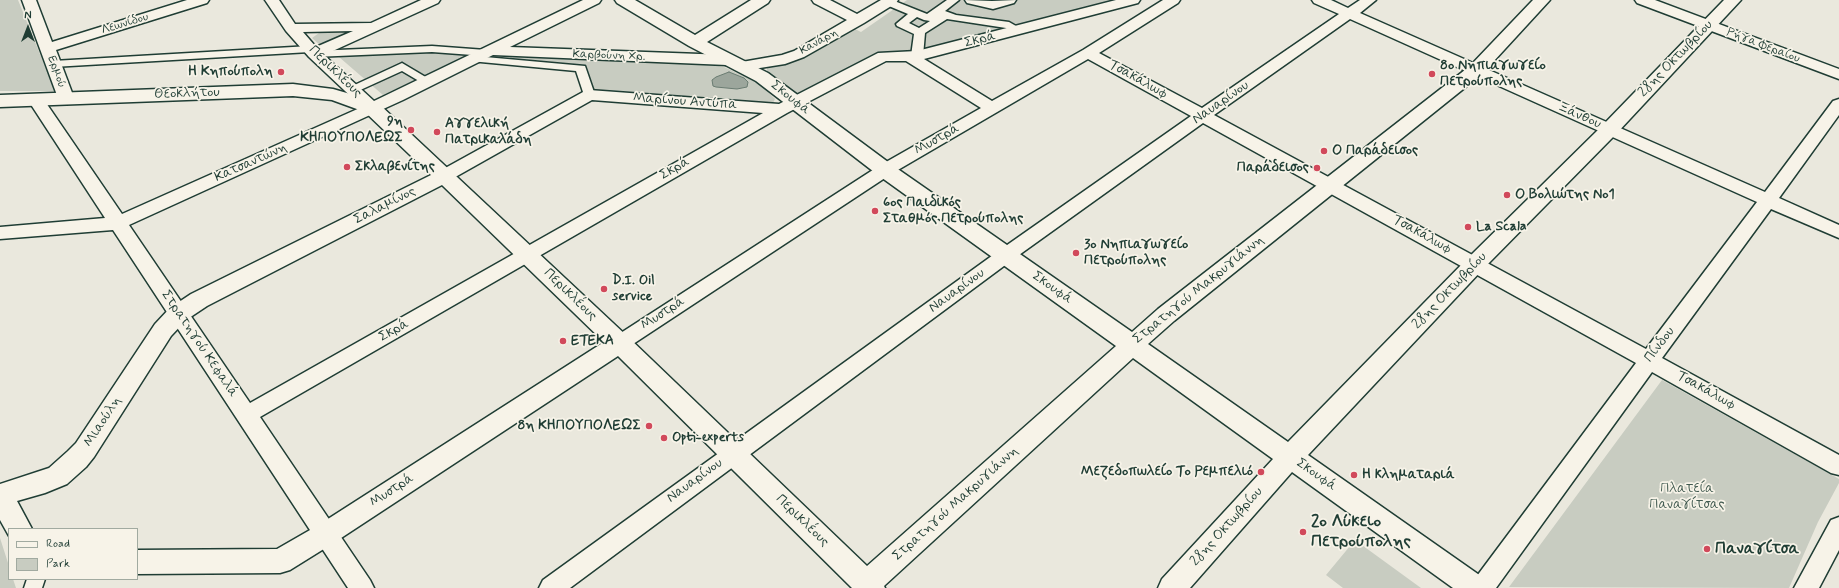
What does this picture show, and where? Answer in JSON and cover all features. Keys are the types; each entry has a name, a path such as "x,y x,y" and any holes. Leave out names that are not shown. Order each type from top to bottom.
{"street":[{"name":"Ερμού","path":"29,0 66,98"},
{"name":"Λεωνίδου","path":"48,48 202,0"},
{"name":"Περικλέους","path":"272,0 292,28 312,52 620,343 867,587"},
{"path":"312,52 376,26 433,0"},
{"name":"Κατσαντώνη","path":"0,233 118,222 428,82 594,0"},
{"name":"Σκουφά","path":"622,0 695,42 762,76 788,106 885,170 1475,588"},
{"path":"695,42 762,0"},
{"path":"819,0 859,20"},
{"path":"954,0 941,14 920,32 914,56 992,108"},
{"path":"972,0 993,5 1008,0"},
{"name":"Σκρά","path":"246,415 788,106 883,56 914,56 1133,0"},
{"name":"Ξάνθου","path":"1319,0 1839,232"},
{"name":"Ναυαρίνου","path":"551,588 1006,255 1203,115 1369,0"},
{"name":"Στρατηγού Μακρυγιάννη","path":"867,587 1132,345 1172,311 1476,70 1542,0"},
{"name":"Ρήγα Φεραίου","path":"1642,0 1839,74"},
{"name":"28ης Οκτωβρίου","path":"1172,588 1290,457 1475,264 1609,130 1708,25 1734,0"},
{"path":"889,1 928,18 941,14 954,18 1008,25 1018,30"},
{"name":"Κανάρη","path":"734,63 785,59 799,54 889,1"},
{"name":"Μυστρά","path":"138,562 280,561 326,534 885,170 1088,52 1168,1"},
{"path":"916,13 901,24 920,32"},
{"path":"292,28 376,26"},
{"path":"53,64 312,52 432,49 581,68 589,95"},
{"name":"Τσακάλωφ","path":"1088,52 1839,466"},
{"name":"Καρβούνη Χρ.","path":"484,55 734,63"},
{"path":"352,90 402,66 428,82"},
{"name":"Θεοκλήτου","path":"0,101 294,90 333,95 358,102 372,108"},
{"name":"Μαρίνου Αντύπα","path":"589,95 788,106"},
{"name":"Σαλαμίνος","path":"178,314 199,300 444,176 589,95"},
{"name":"Στρατηγού Κεφαλά","path":"36,100 362,588"},
{"name":"Πίνδου","path":"1482,588 1839,104"},
{"name":"Μιαούλη","path":"0,495 45,482 58,476 77,459 85,450 163,330 178,314"},
{"path":"0,495 18,528"},
{"path":"1806,588 1839,527"}],"green space":[{"path":"0,0 18,0 55,91 0,91"},
{"path":"907,0 962,0 993,10 1017,0 1113,1 922,51 881,53 799,97 767,72 767,68 771,65 851,27 861,32"},
{"path":"319,33 351,33 321,46 312,38"},
{"path":"428,51 468,55 383,95 339,57 341,55"},
{"path":"511,55 703,63 724,67 759,83 775,99 772,105 604,94 592,89 584,65 510,58"},
{"name":"Πλατεία Παναγίτσας","path":"1662,380 1839,479 1839,483 1818,522 1789,588 1509,587"},
{"path":"0,538 8,563 8,580 13,580 16,588 0,588"},
{"path":"1355,540 1421,588 1343,588 1326,575"}],"shaded area":[{"path":"729,72 744,78 748,82 747,87 737,89 713,86 712,80"}],"place":[{"name":"Η Κηπούπολη","path":"281,72"},
{"name":"8ο Νηπιαγωγείο Πετρούπολης","path":"1432,74"},
{"name":"9η ΚΗΠΟΥΠΟΛΕΩΣ","path":"411,130"},
{"name":"Αγγελική Πατρικαλάδη","path":"437,132"},
{"name":"Ο Παράδεισος","path":"1324,151"},
{"name":"Σκλαβενίτης","path":"347,167"},
{"name":"Παράδεισος","path":"1317,168"},
{"name":"Ο Βολιώτης Νο1","path":"1507,195"},
{"name":"6ος Παιδικός Σταθμός Πετρούπολης","path":"875,211"},
{"name":"La Scala","path":"1468,227"},
{"name":"3ο Νηπιαγωγείο Πετρούπολης","path":"1076,253"},
{"name":"D.I. Oil service","path":"604,289"},
{"name":"ΕΤΕΚΑ","path":"563,341"},
{"name":"8η ΚΗΠΟΥΠΟΛΕΩΣ","path":"649,426"},
{"name":"Opti-experts","path":"664,438"},
{"name":"Μεζεδοπωλείο Το Ρεμπελιό","path":"1261,472"},
{"name":"Η κληματαριά","path":"1354,475"},
{"name":"2ο Λύκειο Πετρούπολης","path":"1303,532"},
{"name":"Παναγίτσα","path":"1707,549"}]}
